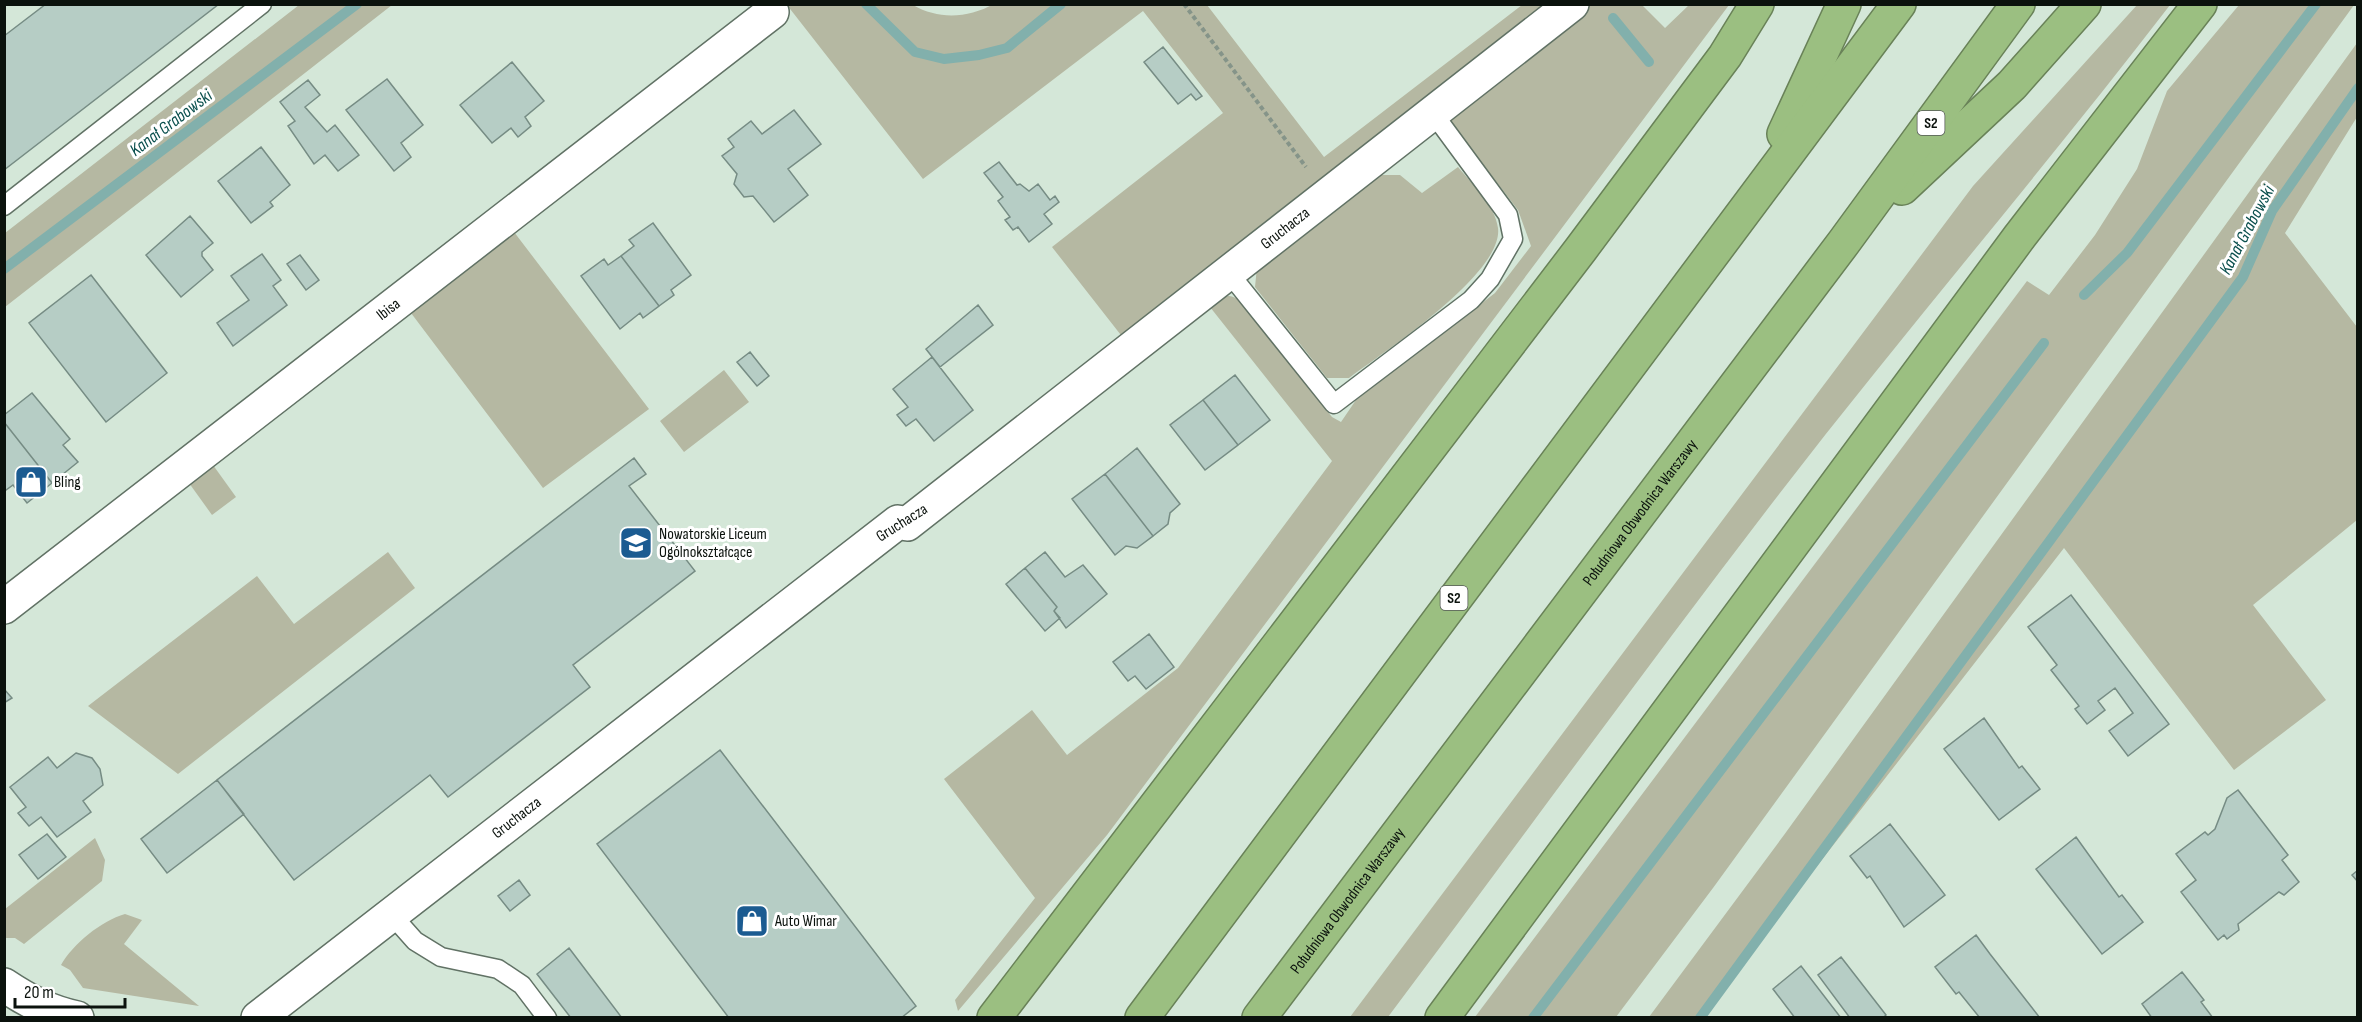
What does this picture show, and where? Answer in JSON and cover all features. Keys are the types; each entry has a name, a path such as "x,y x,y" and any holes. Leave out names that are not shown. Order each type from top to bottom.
{"highway":[{"path":"994,1017 1573,258 1725,56 1758,4"},
{"path":"1758,189 1844,4"},
{"name":"S2","path":"1142,1017 1758,189 1899,4"},
{"name":"Południowa Obwodnica Warszawy","path":"1259,1017 1844,242 2018,4"},
{"path":"1844,242 2012,85 2084,4"},
{"path":"1442,1017 2020,237 2200,4"}],"street":[{"name":"Gruchacza","path":"258,1017 898,522 907,524 1572,4"},
{"name":"Ibisa","path":"4,607 771,12"},
{"path":"4,985 29,1002 55,1013 77,1017"}],"lane":[{"path":"4,206 262,4"},
{"path":"1229,273 1334,404 1471,300 1506,256 1513,239 1508,215 1433,113"},
{"path":"391,914 415,941 441,957 498,969 522,985 547,1017"}],"path":[{"path":"1184,4 1328,196"}],"green space":[{"path":"994,4 1207,5 1324,157 1522,5 1554,5 1124,339 1052,247 1223,113 1143,11 923,179 787,5 913,5 933,13 954,15 974,12"},
{"path":"299,5 392,5 5,307 5,233"},
{"path":"1591,5 1642,5 1665,28 1689,5 1729,5 1107,835 958,1011 955,1000 1035,898 944,779 1032,710 1067,755 1178,668 1332,461 1210,307 1227,296 1239,300 1332,417 1341,422 1356,400 1495,293 1531,246 1518,210 1447,118"},
{"path":"2137,5 2170,5 1773,502 1388,1017 1350,1017 1973,186"},
{"path":"2239,5 2354,5 1713,888 1616,1017 1475,1017 2027,281 2049,295 2095,235 2137,169 2167,91"},
{"path":"2357,43 2357,117 2285,233 2357,327 2357,520 2253,605 2326,700 2234,770 2064,548 1817,866 1815,864 1705,1017 1649,1017 1784,835"},
{"path":"1458,167 1482,195 1496,219 1498,228 1495,246 1482,267 1439,310 1349,378 1327,378 1255,287 1257,267 1379,175 1400,175 1422,193"},
{"path":"511,228 649,409 543,488 408,309"},
{"path":"724,370 749,402 684,452 660,421"},
{"path":"213,465 236,497 212,515 189,483"},
{"path":"388,552 415,588 178,774 88,706 257,576 294,624"},
{"path":"95,838 105,860 102,881 24,944 15,938 5,938 5,909"},
{"path":"125,914 142,920 124,944 199,1006 83,988 70,970 61,965 88,934"}],"building":[{"path":"46,4 219,4 4,170 4,36"},
{"path":"1163,47 1202,96 1196,100 1191,94 1178,104 1144,62"},
{"path":"512,62 544,101 525,117 531,126 518,137 511,128 492,143 460,105"},
{"path":"387,79 423,125 401,143 411,157 394,171 346,110"},
{"path":"308,80 320,95 305,107 327,132 335,125 359,155 338,171 325,155 314,164 288,126 295,121 280,102"},
{"path":"794,110 821,144 788,169 808,195 774,222 753,196 744,197 734,184 737,174 722,156 734,147 728,139 751,121 762,134"},
{"path":"261,147 290,185 270,202 273,206 251,223 218,181"},
{"path":"999,162 1017,185 1020,184 1029,191 1038,184 1050,200 1055,196 1059,202 1044,214 1052,224 1029,242 1018,227 1013,230 1005,220 1010,217 998,201 1003,197 984,173"},
{"path":"190,216 213,243 202,252 202,256 213,270 181,297 146,255"},
{"path":"653,223 691,275 671,290 674,295 659,306 621,256 634,246 629,240"},
{"path":"262,254 281,280 273,286 287,305 233,346 217,323 249,300 231,276"},
{"path":"300,255 319,280 306,290 287,264"},
{"path":"621,256 659,306 643,318 640,313 620,329 581,276 604,259 608,265"},
{"path":"91,275 167,373 106,422 29,323"},
{"path":"978,305 993,325 940,367 926,349"},
{"path":"750,352 769,376 757,386 737,362"},
{"path":"932,357 973,410 934,441 916,419 906,426 897,415 908,407 893,389"},
{"path":"1235,375 1270,420 1238,445 1203,400"},
{"path":"32,393 70,439 63,445 78,462 52,483 4,422 4,415"},
{"path":"1203,400 1238,445 1205,470 1170,425"},
{"path":"4,422 52,483 27,503 13,485 6,490 4,488"},
{"path":"1137,448 1180,504 1170,513 1168,524 1153,536 1105,474"},
{"path":"634,458 646,474 629,486 695,571 573,665 590,687 448,797 430,775 294,880 217,780"},
{"path":"1105,474 1153,536 1137,548 1126,546 1115,555 1072,499"},
{"path":"1045,552 1065,577 1083,565 1107,594 1066,628 1054,611 1057,607 1025,568"},
{"path":"1025,568 1057,607 1054,611 1060,618 1045,631 1006,584"},
{"path":"2071,595 2169,724 2128,756 2109,731 2133,713 2115,688 2098,701 2105,710 2087,724 2075,709 2079,706 2051,670 2057,665 2028,627"},
{"path":"1149,634 1174,667 1146,689 1135,676 1128,681 1113,662"},
{"path":"4,689 12,698 4,703"},
{"path":"1984,718 2019,768 2022,766 2040,789 1999,820 1944,749"},
{"path":"720,750 916,1006 901,1018 729,1018 597,844"},
{"path":"76,753 92,758 100,769 103,785 83,801 91,812 57,837 41,817 29,826 18,813 26,807 10,787 48,757 57,768"},
{"path":"217,780 244,814 167,873 141,839"},
{"path":"2238,790 2288,855 2282,860 2299,882 2284,895 2279,892 2238,924 2239,930 2227,939 2224,935 2218,940 2181,892 2196,880 2176,854 2205,832 2208,835 2215,829 2227,798"},
{"path":"1890,824 1945,895 1904,927 1870,876 1867,878 1850,856"},
{"path":"47,834 66,857 38,879 19,855"},
{"path":"2076,837 2119,897 2122,895 2143,922 2102,954 2036,869"},
{"path":"2358,870 2358,882 2352,875"},
{"path":"519,880 530,895 510,911 498,896"},
{"path":"1976,935 2040,1018 1980,1018 1959,992 1956,994 1935,967"},
{"path":"569,948 622,1018 571,1018 537,974"},
{"path":"1841,957 1886,1015 1883,1018 1850,1018 1818,975"},
{"path":"1801,966 1841,1018 1795,1018 1773,989"},
{"path":"2182,972 2204,1000 2201,1002 2213,1018 2152,1018 2142,1004"}],"waterway":[{"name":"Kanał Grabowski","path":"4,269 357,4"},
{"name":"Kanał Grabowski","path":"866,4 915,52 944,59 979,55 1007,48 1061,4"},
{"path":"2084,295 2127,253 2316,4"},
{"name":"Kanał Grabowski","path":"1613,18 1649,62"},
{"path":"1700,1018 2243,277 2272,211 2358,88"},
{"path":"1533,1018 2044,343"}],"place":[{"name":"Bling","path":"31,482"},
{"name":"Nowatorskie Liceum Ogólnokształcące","path":"636,543"},
{"name":"Auto Wimar","path":"752,921"}]}
